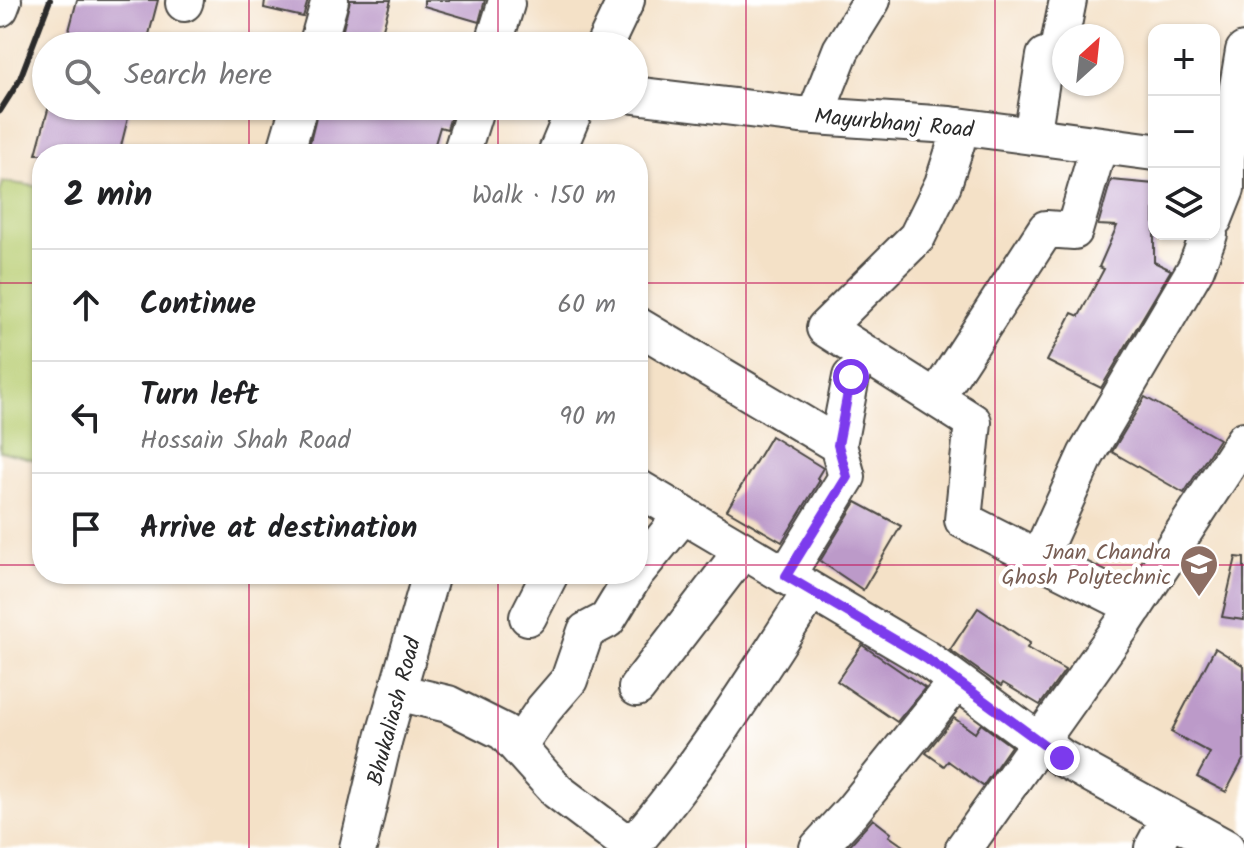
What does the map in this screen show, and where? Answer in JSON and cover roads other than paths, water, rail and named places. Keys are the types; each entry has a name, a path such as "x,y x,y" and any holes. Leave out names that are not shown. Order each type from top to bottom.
{"street":[{"path":"0,8 3,0"},
{"path":"321,32 330,0"},
{"path":"611,32 626,0"},
{"path":"815,116 841,50 872,0"},
{"path":"1032,136 1045,56 1057,55 1068,0"},
{"path":"497,32 506,4"},
{"path":"1220,204 1226,189 1244,51"},
{"name":"Mayurbhanj Road","path":"648,97 815,116 958,126 1148,151"},
{"path":"288,144 295,120"},
{"path":"464,144 472,120"},
{"path":"560,144 570,120"},
{"path":"958,126 956,144 943,184 917,237 825,328 973,422 963,520 1135,607"},
{"path":"936,398 1046,229 1074,231 1099,145"},
{"path":"1038,560 1086,455 1196,268 1207,240"},
{"path":"648,332 838,445"},
{"path":"397,692 448,704 504,732 557,791 618,837 636,841 732,715 799,584 847,477 838,445 851,377"},
{"path":"964,848 1135,607 1244,440"},
{"path":"648,494 927,659 1161,833 1226,848"},
{"path":"648,557 683,515"},
{"path":"637,688 743,550"},
{"name":"Bhukaliash Road","path":"358,848 428,584"},
{"path":"528,617 545,584"},
{"path":"518,747 569,680 586,631 607,620 629,584"},
{"path":"818,848 852,811 957,681"}],"railway":[{"path":"38,32 50,0"},
{"path":"0,111 19,81 32,47"}],"place":[{"name":"Jnan Chandra Ghosh Polytechnic","path":"1199,598"}]}
